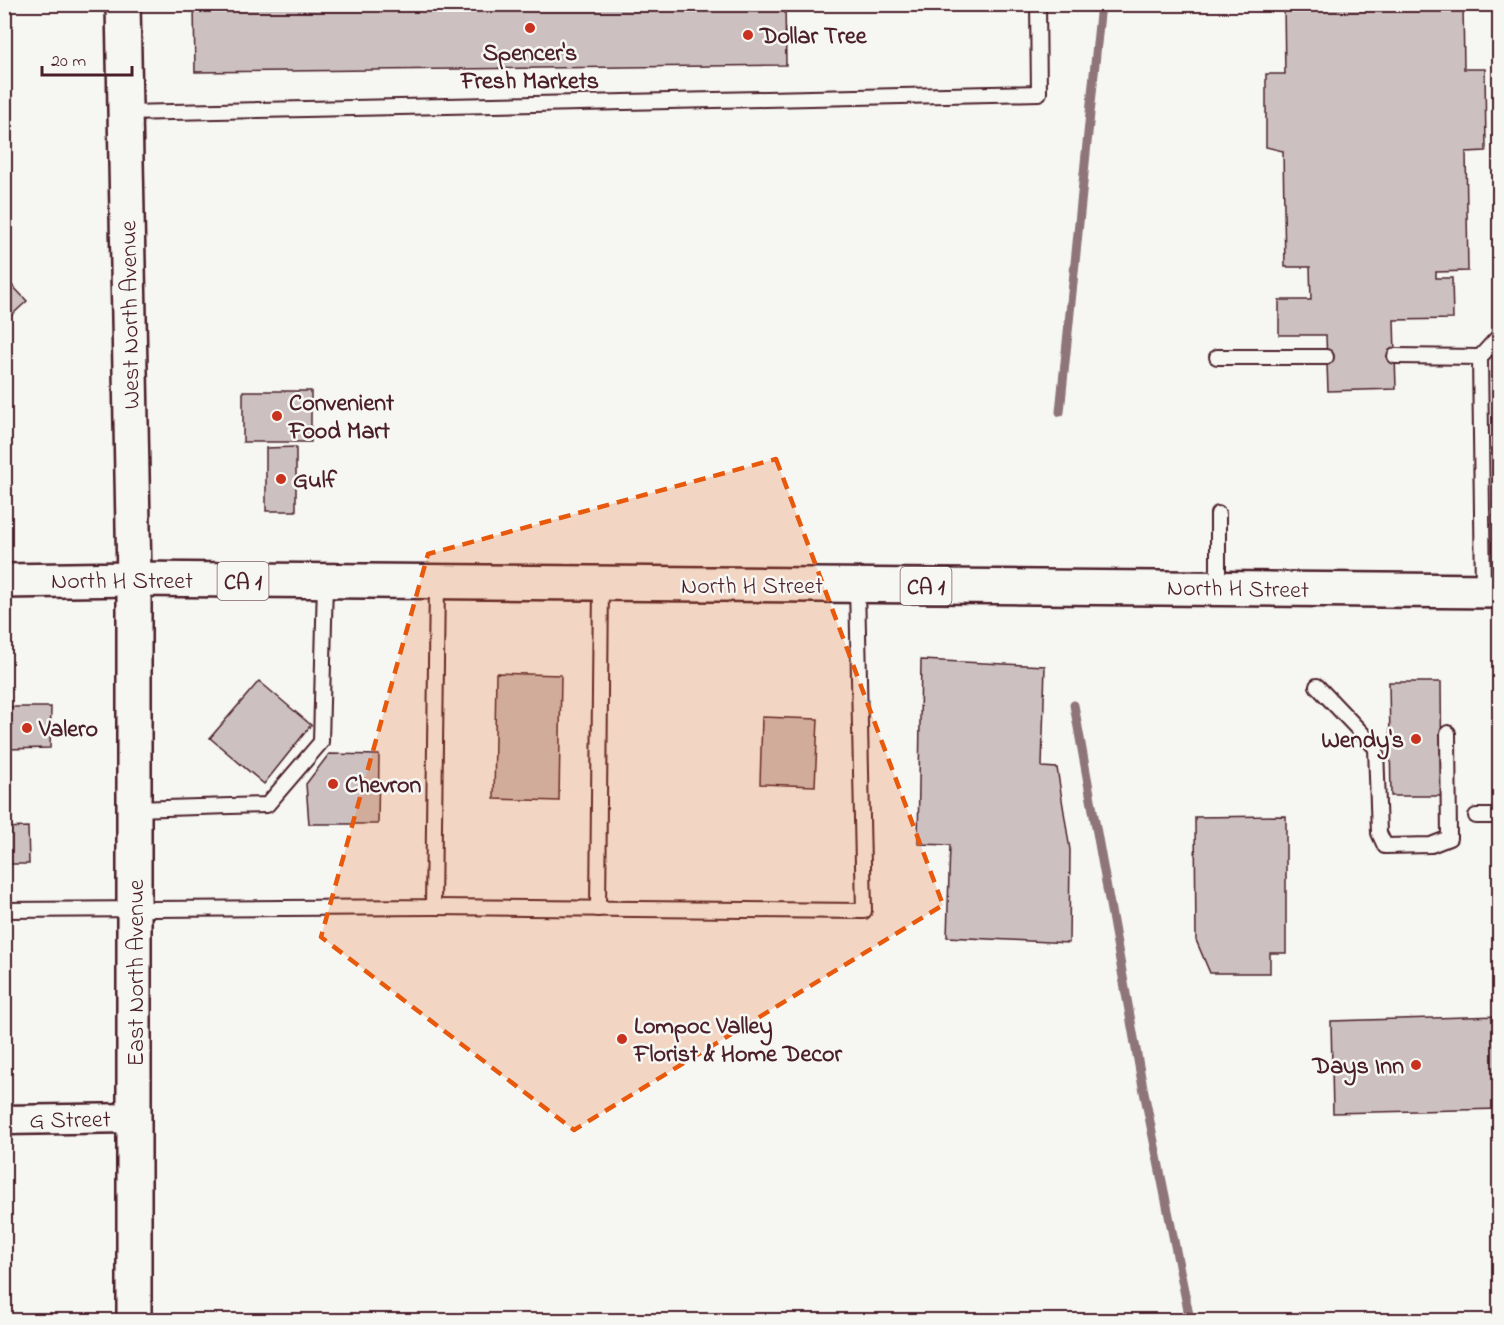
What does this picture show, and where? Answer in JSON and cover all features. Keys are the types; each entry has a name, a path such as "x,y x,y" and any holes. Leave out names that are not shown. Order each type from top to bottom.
{"main road":[{"name":"West North Avenue","path":"123,4 134,626"},
{"name":"North H Street","path":"4,580 134,579 1491,591"},
{"name":"East North Avenue","path":"134,626 134,1320"}],"street":[{"name":"G Street","path":"4,1120 135,1118"}],"lane":[{"path":"126,113 1039,93 1038,4"},
{"path":"1491,591 1480,357 1500,335"},
{"path":"1395,356 1480,357"},
{"path":"1216,357 1326,357"},
{"path":"1218,514 1218,588"},
{"path":"134,809 267,805 321,742 325,582"},
{"path":"432,907 437,583"},
{"path":"598,909 601,584"},
{"path":"4,910 432,907 864,911 857,585"},
{"path":"1317,686 1376,748 1379,833 1385,846 1431,845 1449,838 1448,733"},
{"path":"1476,816 1500,816"}],"highlighted area":[{"path":"776,459 943,905 574,1130 321,937 428,554"}],"building":[{"path":"194,4 785,4 786,65 195,72"},
{"path":"1284,4 1463,4 1464,69 1485,69 1486,151 1466,152 1468,271 1436,272 1436,278 1452,278 1453,319 1394,320 1396,389 1328,391 1326,335 1279,335 1279,300 1311,300 1310,267 1285,267 1283,151 1266,147 1266,74 1285,74"},
{"path":"4,95 8,281 27,301 4,322"},
{"name":"Convenient Food Mart","path":"243,391 311,391 311,442 243,442"},
{"name":"Gulf","path":"296,447 296,511 266,511 266,448"},
{"path":"921,660 1045,666 1042,767 1057,768 1070,850 1069,943 947,937 950,845 918,844"},
{"path":"496,673 561,675 559,801 494,799"},
{"path":"259,681 311,725 264,784 210,738"},
{"name":"Wendy's","path":"1389,682 1441,682 1442,796 1391,796"},
{"name":"Valero","path":"4,707 51,707 50,748 4,749"},
{"path":"762,717 818,719 815,786 760,784"},
{"path":"329,754 379,755 378,824 309,824 306,784"},
{"path":"1286,816 1286,953 1270,953 1270,973 1210,973 1196,940 1195,817"},
{"path":"28,827 29,864 4,864 4,828"},
{"name":"Days Inn","path":"1500,1016 1500,1109 1333,1113 1331,1021"}],"waterway":[{"path":"1060,412 1101,4"},
{"path":"1074,705 1141,1077 1190,1320"}],"place":[{"name":"Spencer's Fresh Markets","path":"530,28"},
{"name":"Dollar Tree","path":"748,35"},
{"name":"Convenient Food Mart","path":"277,416"},
{"name":"Gulf","path":"281,479"},
{"name":"Valero","path":"27,728"},
{"name":"Wendy's","path":"1416,739"},
{"name":"Chevron","path":"333,784"},
{"name":"Lompoc Valley Florist & Home Decor","path":"622,1039"},
{"name":"Days Inn","path":"1416,1065"}]}
